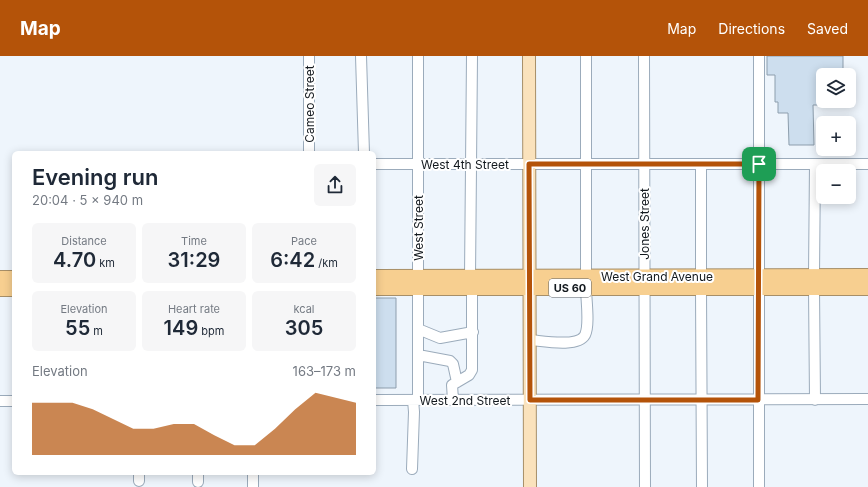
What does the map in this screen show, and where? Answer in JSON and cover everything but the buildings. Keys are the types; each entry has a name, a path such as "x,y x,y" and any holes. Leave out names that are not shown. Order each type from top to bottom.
{"highway":[{"name":"West Grand Avenue","path":"376,288 418,283 814,282 868,276"},
{"name":"West Grand Avenue","path":"376,277 418,283"},
{"path":"0,278 12,278"},
{"name":"West Grand Avenue","path":"814,282 868,288"},
{"path":"0,289 12,289"}],"main road":[{"path":"529,56 530,485"}],"street":[{"name":"Cameo Street","path":"309,56 309,151"},
{"path":"361,56 364,151"},
{"name":"West Street","path":"412,469 418,355 418,56"},
{"path":"452,400 452,385 469,375 472,370 473,332 470,283 472,56"},
{"path":"530,340 573,343 582,339 586,334 586,56"},
{"name":"Jones Street","path":"644,56 645,487"},
{"path":"759,56 759,487"},
{"name":"West 4th Street","path":"376,164 868,164"},
{"path":"701,164 700,400 702,487"},
{"path":"815,164 814,282 816,400"},
{"path":"418,329 440,338 473,332"},
{"path":"418,355 450,361 453,364 457,382"},
{"name":"West 2nd Street","path":"376,400 868,400"},
{"path":"0,401 12,401"},
{"path":"253,475 253,487"}],"route":[{"path":"529,164 759,164 758,400 530,400 529,164"}]}
